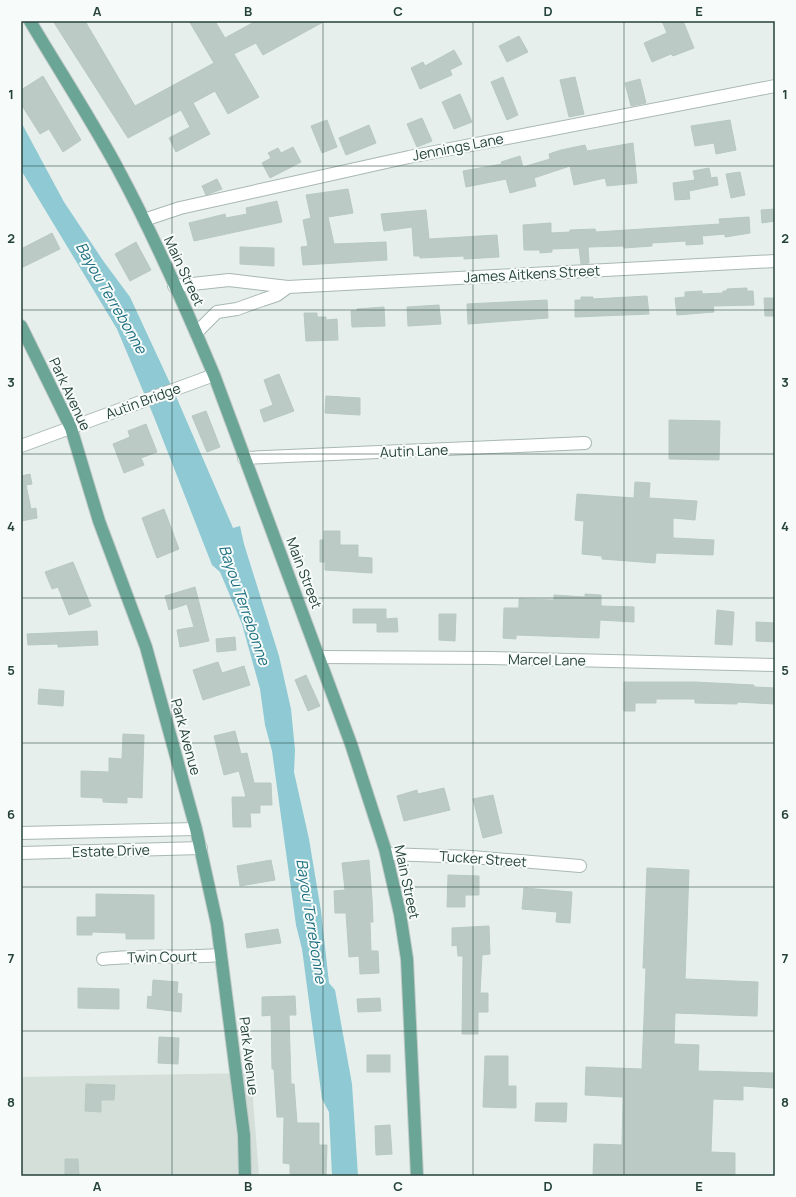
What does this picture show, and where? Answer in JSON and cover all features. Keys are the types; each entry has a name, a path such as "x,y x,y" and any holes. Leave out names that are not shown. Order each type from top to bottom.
{"main road":[{"name":"Main Street","path":"30,21 118,168 144,220 196,333 214,375 351,744 387,854 400,914 407,959 417,1176"},
{"name":"Park Avenue","path":"21,326 71,428 100,521 146,647 196,829 217,924 244,1135 245,1176"}],"street":[{"name":"Jennings Lane","path":"144,220 180,208 409,157 775,86"},
{"name":"James Aitkens Street","path":"174,286 229,280 288,287 775,261"},
{"name":"James Aitkens Street","path":"196,333 217,312 237,309 277,295 288,287"},
{"name":"Autin Bridge","path":"21,446 214,375"},
{"name":"Autin Lane","path":"244,458 584,444"},
{"name":"Marcel Lane","path":"319,657 492,658 775,666"},
{"name":"Estate Drive","path":"21,833 196,829"},
{"name":"Estate Drive","path":"21,853 201,848"},
{"name":"Tucker Street","path":"387,854 472,856 580,866"},
{"name":"Twin Court","path":"103,959 132,956 194,957 221,955"}],"shaded area":[{"path":"251,1073 259,1176 21,1176 21,1077"}],"water":[{"name":"Bayou Terrebonne","path":"21,122 64,202 104,262 130,297 175,394 233,528 240,526 244,544 279,656 291,709 295,750 294,772 309,839 321,911 329,983 335,990 352,1084 358,1176 332,1176 329,1112 322,1099 302,949 296,925 272,751 265,725 260,689 242,624 220,572 212,565 154,417 117,329 21,170"}],"building":[{"path":"53,21 85,21 135,106 214,63 189,21 215,21 225,38 256,21 325,21 263,55 256,43 234,54 259,97 228,114 215,91 193,103 210,134 176,152 169,138 190,127 181,110 128,138"},
{"path":"662,21 683,21 694,48 673,56 671,54 652,62 644,43 667,33"},
{"path":"519,36 528,52 507,62 499,46"},
{"path":"454,50 462,64 450,70 452,75 420,89 411,68 423,62 425,66"},
{"path":"43,76 81,140 63,152 49,129 40,134 21,104 21,90"},
{"path":"503,77 518,115 507,120 491,82"},
{"path":"575,77 584,114 569,117 560,80"},
{"path":"640,79 646,103 631,106 625,83"},
{"path":"460,94 472,122 454,129 442,102"},
{"path":"422,118 432,141 417,147 407,124"},
{"path":"327,120 337,147 322,153 311,126"},
{"path":"730,120 736,150 716,154 714,143 695,146 691,126"},
{"path":"369,125 376,143 346,155 339,138"},
{"path":"633,143 637,183 607,186 605,178 574,185 570,166 534,178 536,186 510,193 506,179 466,187 463,171 502,164 501,162 520,156 523,167 550,159 549,154 585,145 587,151"},
{"path":"293,147 301,162 270,178 262,163 271,158 268,153 278,148 281,153"},
{"path":"709,168 711,178 717,177 718,185 689,191 690,199 675,200 673,183 695,180 693,171"},
{"path":"740,172 745,195 731,198 726,174"},
{"path":"217,179 222,189 206,195 202,186"},
{"path":"348,189 353,213 328,217 334,244 386,242 387,260 303,265 301,247 308,246 303,220 311,218 306,195"},
{"path":"277,201 282,222 194,241 189,223 225,214 226,218 247,214 246,208"},
{"path":"775,209 775,221 762,223 761,210"},
{"path":"426,210 429,239 497,235 499,257 464,259 464,256 420,258 420,256 414,256 412,227 384,231 381,214"},
{"path":"749,217 750,233 725,237 725,234 702,236 703,244 686,245 686,241 652,243 652,246 624,248 624,246 588,247 589,263 581,264 579,248 552,249 552,252 540,253 540,250 524,250 523,225 551,223 551,233 570,232 570,230 595,229 596,232 720,224 719,219"},
{"path":"52,233 60,249 21,268 21,249"},
{"path":"136,242 151,270 130,281 115,254"},
{"path":"240,247 274,248 274,266 240,264"},
{"path":"747,288 747,291 753,291 754,305 713,306 714,312 677,315 675,298 685,297 685,292 702,291 702,294 723,293 723,291 727,291 727,289"},
{"path":"647,296 649,314 575,317 575,300 581,300 581,297 593,297 593,299"},
{"path":"764,298 775,298 775,316 765,316"},
{"path":"547,300 548,318 468,324 467,304"},
{"path":"439,305 441,324 408,326 407,307"},
{"path":"384,307 385,326 352,327 351,311 357,311 357,309"},
{"path":"304,313 317,313 317,317 326,317 326,320 337,319 338,340 306,341"},
{"path":"279,374 294,411 264,422 260,410 273,405 264,380"},
{"path":"326,396 360,398 360,415 325,413"},
{"path":"206,411 220,447 207,452 192,416"},
{"path":"669,420 720,421 719,460 669,459"},
{"path":"146,424 157,452 141,458 144,465 124,473 113,444 130,437 128,431"},
{"path":"30,474 32,484 26,485 31,509 36,508 37,518 21,521 21,476"},
{"path":"635,482 650,483 649,498 697,501 695,520 673,518 673,538 714,540 713,555 656,553 655,563 602,559 602,556 582,554 584,521 575,520 577,494 634,498"},
{"path":"164,509 179,549 157,558 142,518"},
{"path":"324,531 340,531 340,545 358,545 358,557 372,558 372,573 325,570 325,562 320,562 320,540 324,540"},
{"path":"73,562 91,606 69,615 58,587 52,589 45,572"},
{"path":"195,587 209,641 180,647 177,630 194,627 187,604 169,610 165,596"},
{"path":"585,594 601,595 601,606 634,607 634,622 600,620 599,638 516,635 516,639 503,638 504,608 519,608 519,599 554,600 554,595 585,597"},
{"path":"353,609 386,609 386,619 397,618 398,632 377,632 377,623 353,623"},
{"path":"717,610 734,612 732,645 715,644"},
{"path":"439,614 456,614 455,641 439,640"},
{"path":"756,622 775,623 775,642 756,641"},
{"path":"97,631 98,645 58,647 58,644 28,645 27,634"},
{"path":"235,637 236,650 217,652 216,639"},
{"path":"218,662 222,673 244,666 250,685 203,700 193,670"},
{"path":"306,675 320,706 308,711 295,680"},
{"path":"624,682 694,682 754,685 754,687 775,688 775,704 737,702 737,704 695,703 695,699 656,699 656,703 635,703 635,711 624,711"},
{"path":"39,689 64,691 63,706 38,704"},
{"path":"235,731 241,754 247,753 254,783 271,783 272,805 260,805 260,813 250,813 251,827 233,827 232,797 246,797 239,771 224,775 214,736"},
{"path":"123,734 144,735 142,798 127,797 127,803 103,802 103,798 81,797 81,771 109,772 109,758 122,759"},
{"path":"444,788 450,810 404,821 397,796 417,790 418,794"},
{"path":"493,795 502,833 483,838 473,799"},
{"path":"271,860 275,880 240,886 237,866"},
{"path":"369,860 373,922 370,922 371,951 378,951 379,973 360,974 359,956 349,957 346,913 335,913 334,891 345,890 342,863"},
{"path":"647,868 689,870 685,979 758,982 757,1016 675,1013 674,1044 699,1045 698,1071 775,1073 775,1088 743,1086 743,1100 713,1099 711,1152 735,1153 735,1176 593,1176 594,1144 622,1145 623,1097 585,1095 586,1067 642,1069 646,968 643,968"},
{"path":"448,875 479,876 479,895 465,895 465,907 447,907"},
{"path":"524,888 572,892 570,923 556,922 557,912 522,909"},
{"path":"96,894 154,895 154,939 126,939 126,933 92,932 92,935 77,935 77,917 96,917"},
{"path":"489,926 490,954 482,955 480,993 488,993 488,1012 478,1012 478,1034 462,1034 463,956 458,956 457,945 452,946 452,928"},
{"path":"278,929 281,943 247,948 245,934"},
{"path":"153,980 178,982 177,993 182,994 181,1012 147,1008 148,996 152,997"},
{"path":"78,988 119,989 119,1009 78,1008"},
{"path":"295,996 296,1015 289,1015 291,1084 294,1084 297,1123 319,1123 319,1145 327,1145 326,1176 290,1176 290,1164 283,1163 284,1117 277,1117 274,1069 272,1069 271,1015 262,1016 262,997"},
{"path":"380,998 381,1011 358,1012 357,999"},
{"path":"159,1037 179,1038 178,1064 158,1063"},
{"path":"367,1055 390,1055 390,1072 367,1072"},
{"path":"485,1056 508,1056 508,1086 516,1086 516,1108 483,1107"},
{"path":"86,1084 115,1085 114,1100 101,1100 101,1112 85,1111"},
{"path":"536,1103 567,1103 566,1122 535,1121"},
{"path":"390,1125 392,1154 376,1155 375,1126"},
{"path":"65,1159 78,1159 79,1176 65,1176"}]}
